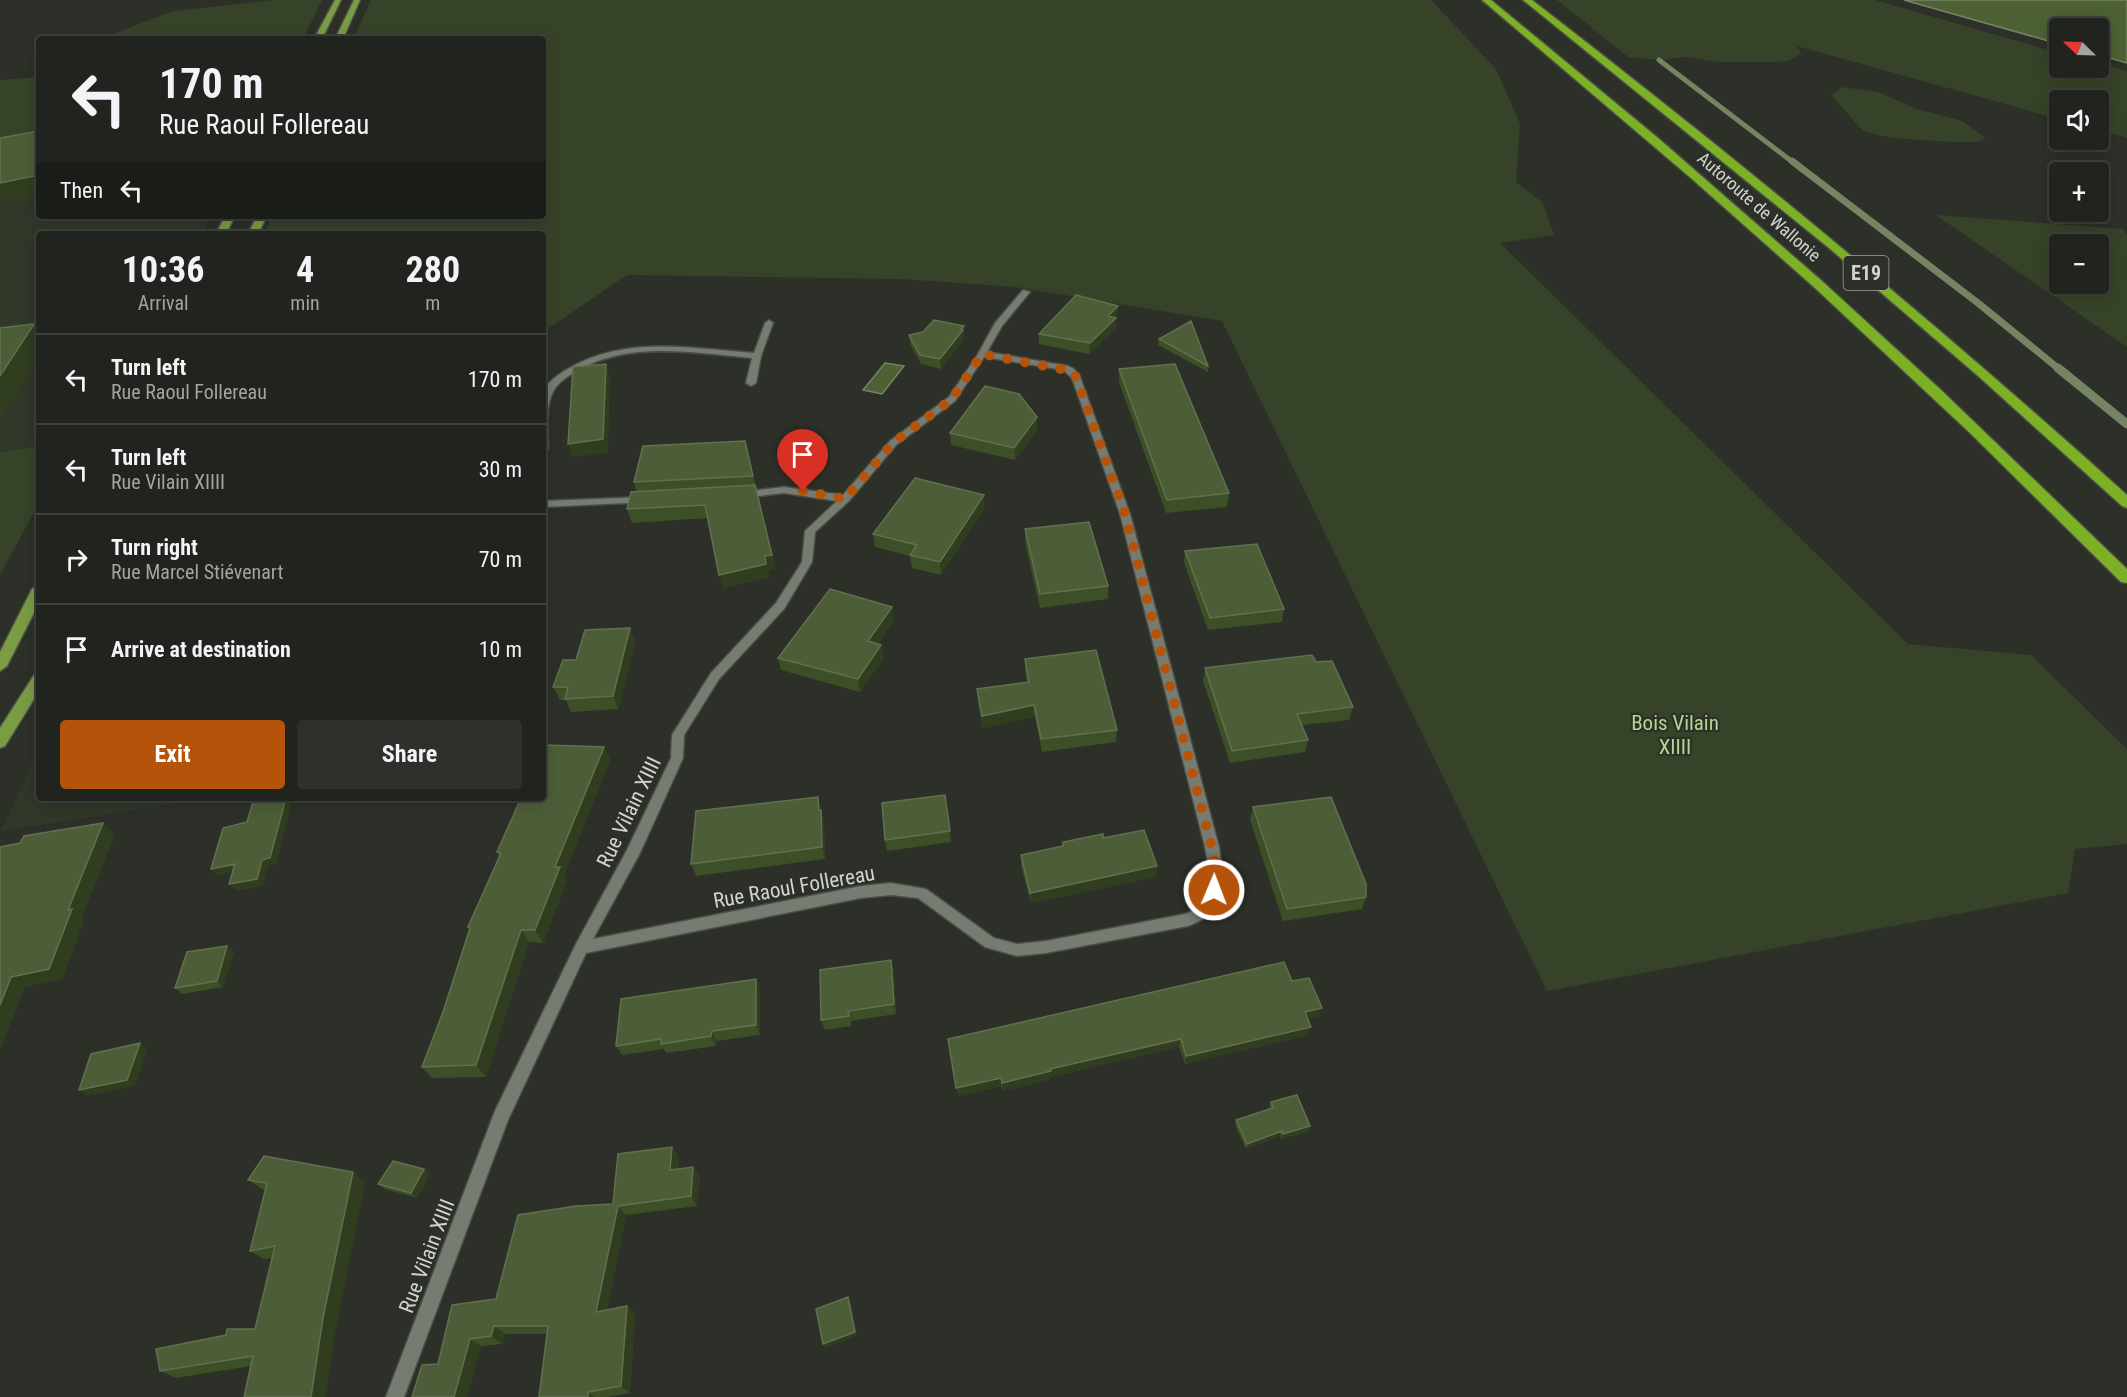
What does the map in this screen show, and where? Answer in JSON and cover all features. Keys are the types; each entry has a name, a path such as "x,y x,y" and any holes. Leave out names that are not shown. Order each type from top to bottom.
{"highway":[{"name":"Autoroute de Wallonie","path":"1486,0 1660,146 1820,285 1991,445 2127,578"},
{"name":"Autoroute de Wallonie","path":"1527,0 1707,141 1872,278 2127,503"}],"main road":[{"path":"320,36 338,0"},
{"path":"340,36 357,0"},
{"path":"0,666 36,595"},
{"path":"0,742 36,684"}],"street":[{"name":"Rue Vilain XIIII","path":"395,1397 501,1117 581,948 633,853 677,758 678,735 715,676 780,606 807,562 810,531 845,499 893,443 952,399 998,325 1026,292"},
{"path":"751,383 757,356 769,323"},
{"path":"546,407 547,393 555,381 572,369 592,359 628,350 757,356"},
{"name":"Rue Raoul Follereau","path":"581,948 861,892 891,890 921,893 990,943 1017,950 1046,947 1188,920 1206,910 1214,890 1216,868 1210,837 1125,514 1076,377 1065,368 982,354"},
{"path":"725,496 784,490 845,499"},
{"path":"546,504 657,500"}],"shaded area":[{"path":"1904,0 2127,0 2127,63 2109,58 2109,18 2049,18 2049,41"},
{"path":"36,140 36,219 210,219 204,231 36,231 36,446 0,452 0,146"},
{"path":"885,363 904,366 882,394 863,390"},
{"path":"36,756 36,801 192,801 1,831"}],"green space":[{"path":"274,0 322,0 304,36 108,36 173,11"},
{"name":"Bois Vilain XIIII","path":"371,0 1431,0 1496,69 1520,124 1516,182 1543,203 1554,235 1500,243 1908,644 2031,655 2127,749 2127,844 2075,849 2068,893 1547,991 1222,321 1016,287 902,279 627,275 546,330 546,231 265,231 271,219 546,219 546,36 354,36"},
{"path":"1557,0 1875,0 2049,50 2049,78 2109,78 2109,66 2127,71 2127,138 2109,133 2109,90 2049,90 2049,116 1797,46 1801,54 1788,61 1717,62 1687,57 1659,60 1628,57"},
{"path":"36,77 36,140 0,146 0,80"},
{"path":"1842,87 1878,92 1917,109 1962,121 1986,138 1977,142 1951,142 1892,138 1863,131 1831,95"},
{"path":"1936,215 2123,229 2127,235 2127,347 2050,294 2109,294 2109,234 2049,234 2049,293"},
{"path":"36,446 36,509 0,575 0,452"}],"building":[{"path":"36,132 36,176 0,183 0,138"},
{"path":"1076,295 1118,306 1108,316 1116,318 1090,343 1039,334"},
{"path":"934,320 964,326 940,359 920,355 909,335 923,332"},
{"path":"1191,321 1208,366 1159,339"},
{"path":"34,324 0,376 0,328"},
{"path":"606,364 603,439 568,444 573,367"},
{"path":"1175,364 1229,493 1167,500 1119,369"},
{"path":"985,386 1019,394 1037,417 1014,448 950,433"},
{"path":"745,441 753,476 634,482 643,446"},
{"path":"915,478 984,495 940,562 910,555 917,545 873,534"},
{"path":"755,485 772,555 765,556 766,564 719,575 705,505 627,509 631,492"},
{"path":"1089,522 1108,586 1040,594 1025,529"},
{"path":"1257,544 1284,609 1210,618 1185,551"},
{"path":"830,589 892,607 868,641 881,645 858,679 778,658"},
{"path":"630,628 613,696 565,699 568,687 553,687 563,660 576,660 585,630"},
{"path":"1096,650 1117,730 1041,739 1034,705 982,716 977,689 1029,682 1025,659"},
{"path":"1312,655 1316,662 1332,661 1353,707 1297,714 1308,740 1232,751 1205,668"},
{"path":"546,745 604,747 555,867 560,867 535,930 521,930 476,1065 422,1067 443,1012 470,928 468,927 501,853 497,852 520,801 546,801"},
{"path":"945,795 950,831 885,840 882,803"},
{"path":"818,797 819,810 821,810 822,847 691,864 696,811"},
{"path":"1331,797 1366,884 1366,897 1287,909 1253,807"},
{"path":"253,801 285,801 270,858 262,860 257,879 229,884 235,864 211,869 223,828 247,822"},
{"path":"103,823 68,910 72,909 49,969 11,977 0,1005 0,847 20,843 24,836"},
{"path":"1144,830 1157,866 1030,893 1021,855 1063,846 1063,842 1103,834 1103,838"},
{"path":"227,946 217,981 175,988 187,952"},
{"path":"891,960 894,1004 848,1011 849,1016 821,1020 820,970"},
{"path":"1284,962 1292,981 1309,978 1322,1008 1305,1012 1311,1027 1186,1056 1181,1039 1050,1069 1051,1071 1002,1083 1001,1078 956,1088 948,1039"},
{"path":"756,979 756,1025 712,1031 711,1036 661,1044 661,1039 616,1046 621,999"},
{"path":"140,1043 127,1080 79,1090 91,1054"},
{"path":"1297,1095 1310,1126 1283,1134 1282,1131 1247,1144 1236,1120 1273,1108 1271,1102"},
{"path":"672,1147 670,1170 693,1167 691,1196 618,1206 596,1312 627,1306 621,1386 588,1392 588,1397 539,1397 548,1326 494,1326 491,1336 470,1339 454,1397 412,1397 422,1365 438,1364 452,1305 496,1299 518,1215 576,1206 613,1204 618,1154"},
{"path":"264,1156 353,1172 323,1318 311,1397 244,1397 253,1356 160,1371 156,1349 226,1335 227,1329 255,1329 275,1246 250,1251 267,1183 248,1180"},
{"path":"393,1161 424,1169 411,1193 378,1184"},
{"path":"848,1297 855,1332 823,1344 816,1309"}],"waterway":[{"path":"1659,60 1794,163"},
{"path":"1792,161 1978,303 2059,369"},
{"path":"2058,368 2127,424"}],"route":[{"path":"803,491 845,499 893,443 952,399 982,354 1065,368 1071,371 1076,377 1125,514 1212,848 1216,868 1214,890"}]}
